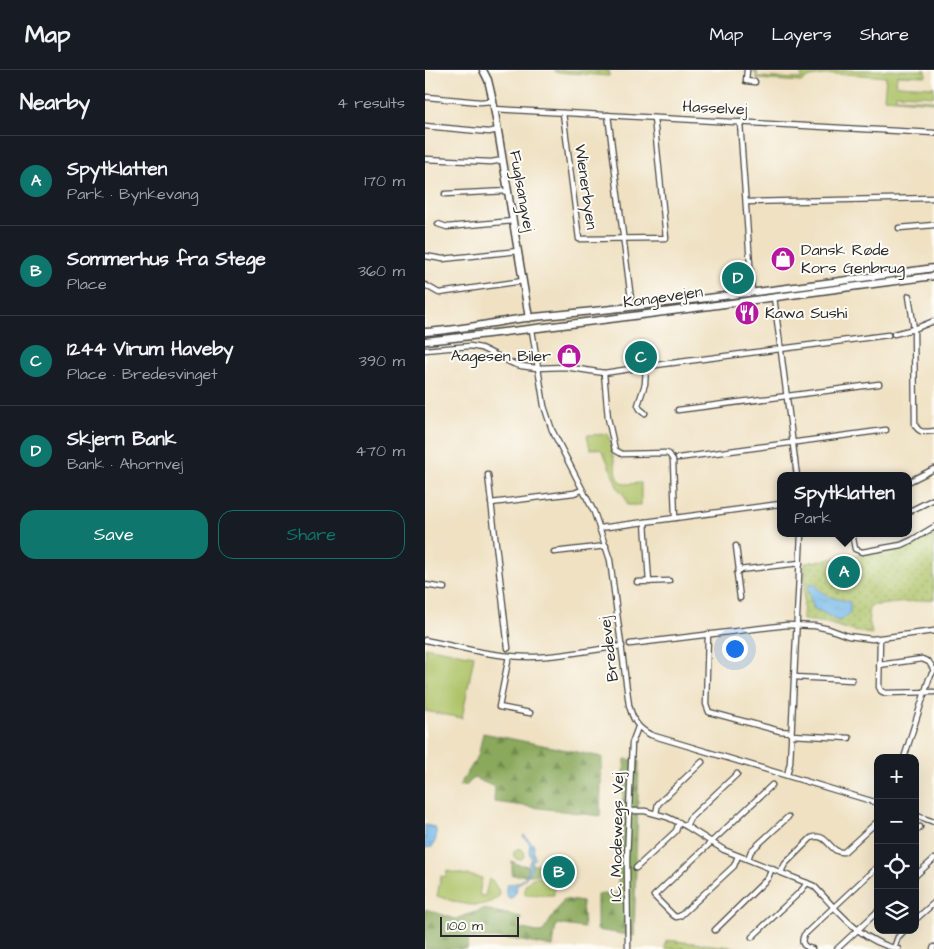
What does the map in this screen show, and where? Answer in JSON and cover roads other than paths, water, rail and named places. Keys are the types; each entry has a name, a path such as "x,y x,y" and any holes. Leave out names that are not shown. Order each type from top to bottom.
{"main road":[{"name":"Fuglsangvej","path":"483,70 488,80 495,109 529,318"},
{"name":"Kongevejen","path":"425,332 446,331 529,318 633,307 934,268"},
{"name":"Kongevejen","path":"425,341 531,330 934,276"}],"street":[{"path":"747,70 745,81 755,82"},
{"path":"427,97 480,102 493,101"},
{"name":"Hasselvej","path":"495,109 934,133"},
{"name":"Wienerbyen","path":"563,113 579,239 666,238 654,118"},
{"path":"608,116 633,307"},
{"path":"740,122 752,292"},
{"path":"425,126 489,132 498,130"},
{"path":"425,160 491,162 503,160"},
{"path":"445,194 508,190"},
{"path":"746,202 934,198"},
{"path":"439,224 447,227 513,221"},
{"path":"899,228 934,225"},
{"path":"425,256 443,259 518,251"},
{"path":"425,285 439,293 523,281"},
{"path":"909,296 914,329 915,425 922,432 934,431"},
{"path":"774,297 796,472"},
{"path":"894,334 934,321"},
{"name":"Bredevej","path":"531,330 544,406 551,430 582,490 607,546 615,589 629,705 637,727"},
{"path":"425,350 470,346 488,351 514,364 537,368 565,367 604,373 888,335"},
{"path":"645,413 640,410 638,405 645,384 647,367"},
{"path":"604,373 608,418 615,450 622,454 666,452 671,456 673,460 675,518"},
{"path":"678,410 879,384"},
{"path":"678,458 887,430"},
{"path":"912,480 934,469"},
{"path":"488,475 508,648"},
{"path":"491,503 574,493 582,490"},
{"path":"912,510 934,499"},
{"path":"600,528 777,504"},
{"path":"645,522 649,582"},
{"path":"853,537 855,549 863,552 907,543 934,527"},
{"path":"787,774 790,763 801,537"},
{"path":"554,552 607,546"},
{"path":"736,546 740,598"},
{"path":"739,570 800,563"},
{"path":"637,582 669,581"},
{"path":"425,585 444,588"},
{"path":"630,644 796,624 829,629 860,639 880,639 934,631"},
{"path":"709,634 706,704 709,712 791,734 849,738"},
{"path":"880,639 879,687 881,691 885,693 934,692"},
{"path":"425,640 509,656 543,656 622,646"},
{"path":"509,656 499,707 530,713"},
{"path":"879,665 922,659 929,662 934,670 930,675 905,754"},
{"path":"794,677 852,680"},
{"path":"637,727 651,735 787,774 874,802"},
{"name":"I.C. Modewegs Vej","path":"628,949 629,810 632,743 637,727"},
{"path":"656,813 658,804 702,762"},
{"path":"686,826 690,818 737,774"},
{"path":"738,856 734,866 680,916 676,917 654,896 772,785"},
{"path":"629,810 656,813 679,822 711,843 738,856 807,882 814,886 857,931 880,944 896,949 898,937 901,934"},
{"path":"919,816 934,822"},
{"path":"748,859 751,850 788,817"},
{"path":"636,868 675,831 679,822"},
{"path":"781,872 785,864 811,838 816,836 824,838 834,851 844,852 874,826"},
{"path":"919,872 934,859"},
{"path":"715,930 768,878 772,868"},
{"path":"812,949 805,948 803,945 804,935 874,870"},
{"path":"752,937 801,891 807,882"},
{"path":"919,916 934,903"},
{"path":"837,949 874,915"}],"water":[{"path":"814,583 825,595 850,602 850,613 840,621 814,609 808,591 809,584"},
{"path":"425,825 435,827 436,830 435,842 432,847 425,848"},
{"path":"524,835 534,845 533,852 535,858 526,877 529,862 532,859 529,852 530,844"},
{"path":"524,879 517,885 516,892 512,898 509,898 506,894 506,887 508,884"}],"place":[{"name":"Dansk Røde Kors Genbrug","path":"783,259"},
{"name":"Skjern Bank","path":"738,278"},
{"name":"Kawa Sushi","path":"747,313"},
{"name":"Aagesen Biler","path":"569,356"},
{"name":"1244 Virum Haveby","path":"641,357"},
{"name":"Spytklatten","path":"844,572"},
{"name":"Sommerhus fra Stege","path":"559,872"}]}
